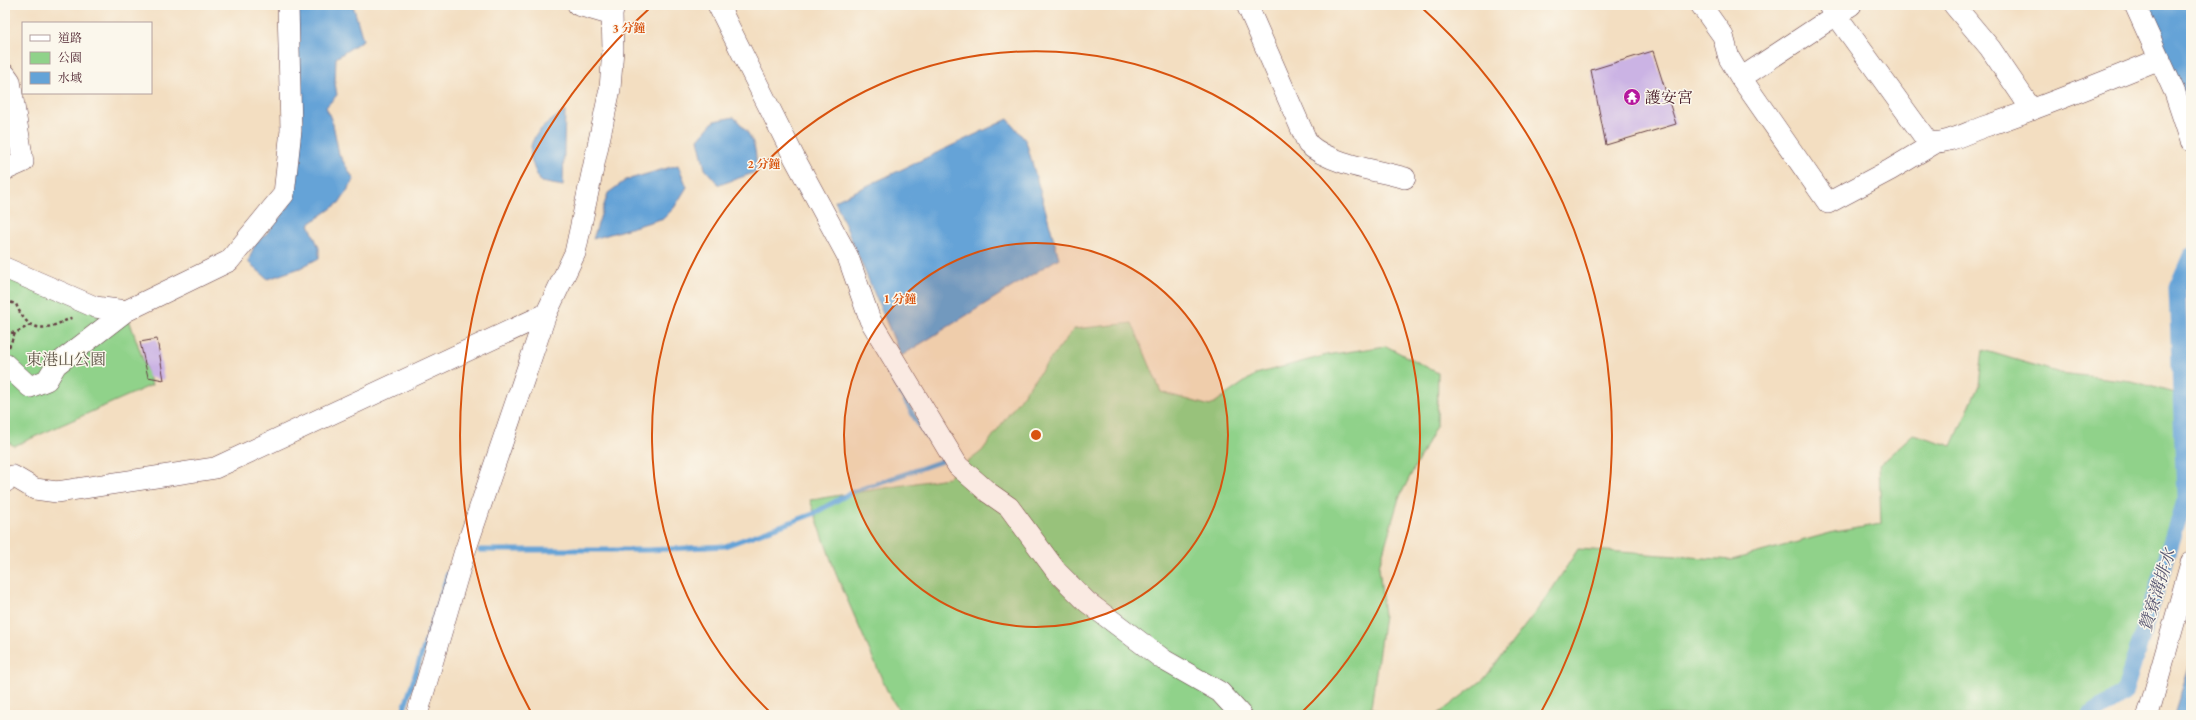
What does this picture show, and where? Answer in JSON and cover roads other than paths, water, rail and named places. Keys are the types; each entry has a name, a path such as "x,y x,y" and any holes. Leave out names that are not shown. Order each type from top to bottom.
{"street":[{"path":"6,357 30,387 41,383 46,380 56,365 126,311 229,261 284,194 290,130 288,5"},
{"path":"417,715 464,554 546,314 575,253 610,89 613,49 613,10 578,5"},
{"path":"718,5 795,159 848,257 870,320 958,466 1009,507 1057,572 1087,602 1164,660 1220,692 1242,715"},
{"path":"1247,5 1308,144 1316,151 1329,158 1405,178"},
{"path":"1701,5 1723,36 1729,58 1741,78 1828,202 1890,170 1935,143 2032,110 2160,59"},
{"path":"1954,5 1990,48 2032,110"},
{"path":"2135,5 2175,93 2191,141"},
{"path":"1741,78 1839,8 1928,142 1935,143"},
{"path":"5,74 10,81 23,162 5,170"},
{"path":"5,268 95,307 126,311"},
{"path":"5,482 14,476 34,489 57,492 215,468 546,314"},
{"path":"2148,715 2191,563"}],"water":[{"path":"297,5 353,5 363,40 336,58 335,83 337,95 326,107 333,124 339,154 354,180 339,203 309,224 319,248 319,258 300,268 268,279 248,262 255,244 268,232 289,206 297,161"},
{"path":"2138,5 2191,5 2191,112"},
{"path":"565,111 563,186 541,182 534,169 531,158 531,148 533,140 538,133"},
{"path":"734,117 750,136 756,154 756,172 719,185 705,169 698,139 714,121"},
{"path":"1008,119 1026,141 1059,258 901,356 835,201"},
{"path":"678,165 687,187 674,208 664,218 593,239 608,193 626,180"},
{"path":"2191,660 2191,715 2174,715"}],"waterway":[{"path":"792,175 801,192"},
{"name":"贊寮溝排水","path":"2090,715 2124,693 2185,498 2177,288 2191,256"},
{"path":"865,329 921,429 933,444"},
{"path":"480,550 649,550 725,546 813,514 852,492 948,459"},
{"path":"402,715 448,573"}],"place":[{"name":"護安宮","path":"1632,97"}],"park label":[{"name":"東港山公園","path":"66,359"}]}
